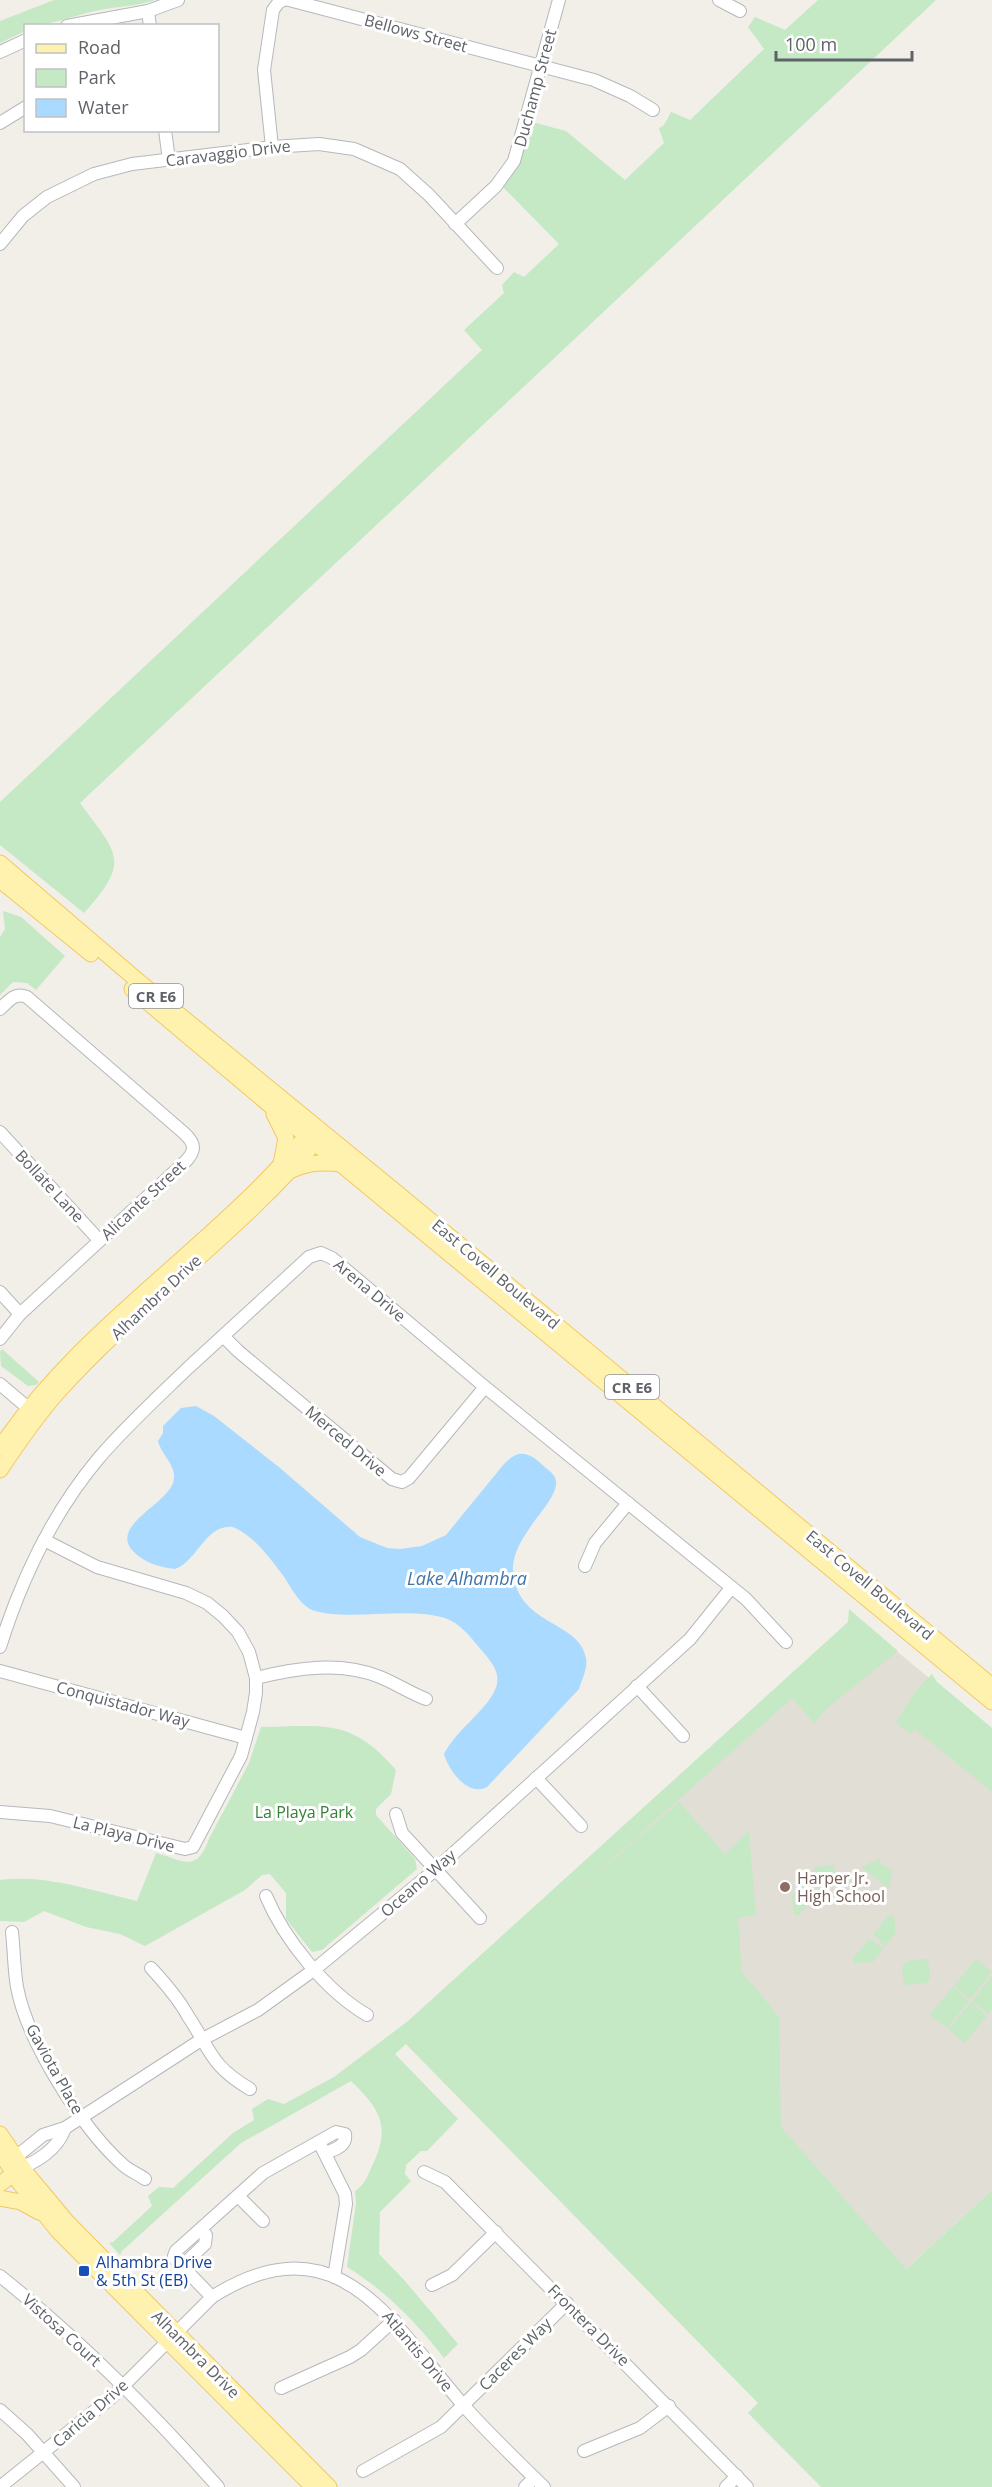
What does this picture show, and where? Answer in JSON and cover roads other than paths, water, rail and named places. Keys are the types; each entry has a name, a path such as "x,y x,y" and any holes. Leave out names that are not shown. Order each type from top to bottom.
{"main road":[{"name":"East Covell Boulevard","path":"0,863 315,1134 992,1686"},
{"name":"East Covell Boulevard","path":"0,880 267,1103 315,1134 342,1164 992,1702"},
{"path":"267,1103 283,1128 286,1138 285,1168 319,1162 342,1164"},
{"name":"Alhambra Drive","path":"0,1448 33,1412 78,1354 285,1168 315,1134"},
{"name":"Alhambra Drive","path":"0,1470 33,1412"},
{"name":"Alhambra Drive","path":"0,2134 10,2164 47,2217 328,2487"},
{"name":"Alhambra Drive","path":"10,2164 313,2487"},
{"path":"0,2184 10,2164"},
{"path":"0,2198 21,2202 47,2217"}],"street":[{"path":"78,24 148,11 178,0"},
{"path":"272,147 264,70 273,10 279,2 284,0"},
{"name":"Bellows Street","path":"289,0 594,80 630,96 653,110"},
{"name":"Duchamp Street","path":"455,224 496,186 514,161 559,0"},
{"path":"719,0 740,11"},
{"path":"148,11 150,24"},
{"path":"0,52 24,41"},
{"path":"0,123 24,108"},
{"path":"165,132 170,160"},
{"name":"Caravaggio Drive","path":"0,244 23,216 47,197 94,174 170,160 272,147 319,144 354,149 400,169 497,268"},
{"name":"Alicante Street","path":"0,1009 14,996 20,994 27,997 192,1140 194,1147 192,1155 20,1314 0,1339"},
{"name":"Bollate Lane","path":"0,1132 99,1240"},
{"name":"Arena Drive","path":"0,1647 27,1575 44,1540 97,1460 134,1419 223,1336 309,1257 321,1253 332,1258 485,1387 746,1599 786,1642"},
{"path":"0,1292 20,1314"},
{"name":"Merced Drive","path":"223,1336 392,1479 402,1482 409,1478 485,1387"},
{"path":"0,1384 33,1412"},
{"path":"585,1566 595,1543 628,1503"},
{"name":"La Playa Drive","path":"0,1812 50,1816 185,1849 193,1847 241,1756 254,1712 256,1678 249,1652 238,1632 223,1616 207,1603 186,1593 97,1567 44,1540"},
{"name":"Oceano Way","path":"10,2164 43,2135 65,2128 201,2040 258,2010 315,1969 435,1870 696,1632 731,1588"},
{"path":"256,1678 321,1667 355,1669 381,1677 426,1700"},
{"name":"Conquistador Way","path":"0,1671 246,1738"},
{"path":"637,1686 683,1736"},
{"path":"536,1778 582,1826"},
{"path":"396,1814 402,1833 480,1918"},
{"path":"266,1896 275,1918 315,1969 341,1998 367,2015"},
{"name":"Gaviota Place","path":"12,1932 17,1987 25,2014 63,2090 97,2138 123,2166 145,2179"},
{"path":"151,1968 172,1991 219,2068 250,2089"},
{"name":"Oceano Way","path":"10,2164 35,2162 57,2145 65,2128"},
{"path":"212,2297 174,2256 176,2251 263,2173 322,2148 345,2194 346,2204 334,2277"},
{"name":"Frontera Drive","path":"424,2172 445,2182 747,2487"},
{"path":"238,2196 263,2221"},
{"path":"432,2285 452,2275 496,2232"},
{"name":"Atlantis Drive","path":"171,2337 212,2297 243,2280 268,2272 301,2270 334,2277 352,2284 394,2320 464,2406 534,2484"},
{"name":"Vistosa Court","path":"0,2277 58,2325 123,2385 218,2487"},
{"name":"Caceres Way","path":"363,2471 441,2427 567,2303"},
{"path":"281,2388 350,2357 394,2320"},
{"name":"Caricia Drive","path":"0,2487 123,2385 171,2337"},
{"path":"584,2451 640,2428 669,2406"},
{"path":"0,2410 44,2452 74,2487"},
{"path":"726,2487 737,2476"}],"water":[{"name":"Lake Alhambra","path":"196,1406 214,1416 280,1468 360,1537 387,1548 422,1546 446,1535 504,1464 514,1456 524,1454 531,1456 553,1474 556,1480 555,1490 519,1545 514,1558 513,1571 517,1589 525,1602 536,1613 572,1636 581,1646 586,1658 585,1670 579,1689 487,1787 473,1788 460,1781 450,1768 444,1754 490,1698 498,1679 496,1670 490,1661 467,1633 455,1623 442,1617 425,1614 349,1615 315,1611 304,1605 260,1547 247,1535 233,1527 215,1531 190,1559 175,1569 152,1564 133,1551 128,1541 129,1532 135,1523 164,1496 174,1478 172,1468 158,1441 163,1433 163,1426 181,1408"}],"place":[{"name":"Harper Jr. High School","path":"785,1887"},
{"name":"Alhambra Drive & 5th St (EB)","path":"84,2271"}],"park label":[{"name":"La Playa Park","path":"304,1812"}]}
